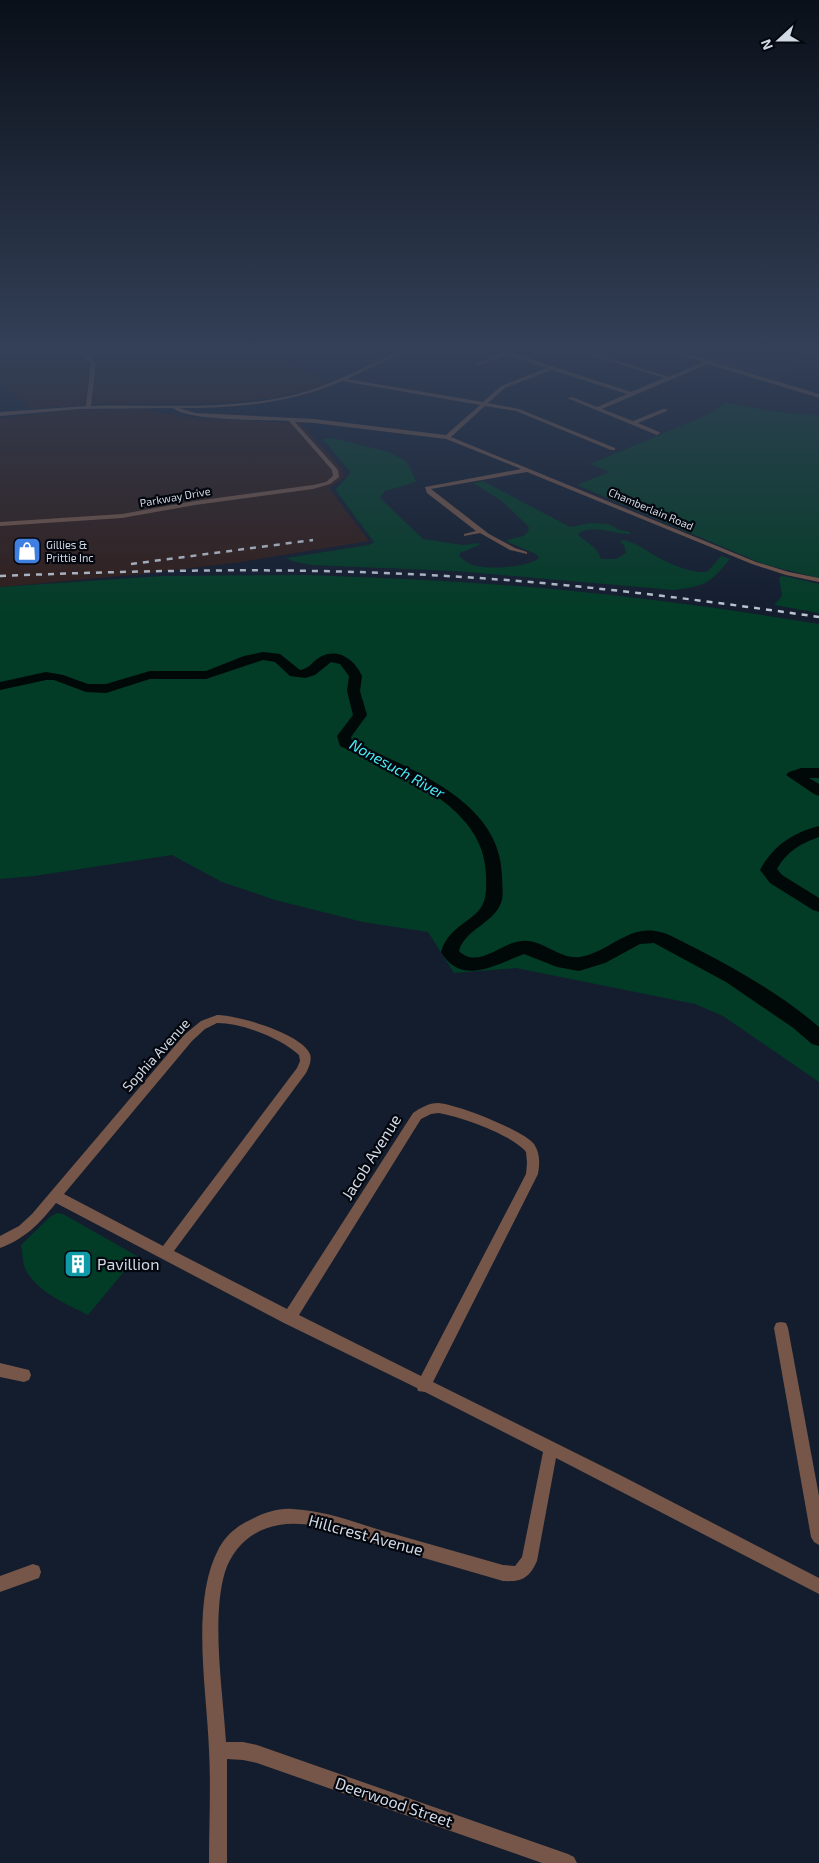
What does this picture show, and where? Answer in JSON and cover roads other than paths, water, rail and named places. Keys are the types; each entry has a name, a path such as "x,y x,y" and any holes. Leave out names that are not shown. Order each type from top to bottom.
{"street":[{"name":"Parkway Drive","path":"0,524 122,516 195,503 313,487 331,481 336,477 335,470 308,439"},
{"name":"Chamberlain Road","path":"452,439 754,563 819,580"},
{"path":"587,439 614,450"},
{"path":"525,553 504,546 427,488 529,470"},
{"path":"466,534 482,531"},
{"name":"Sophia Avenue","path":"55,1196 188,1038 201,1026 213,1020 226,1019 294,1043 306,1059 302,1070 164,1254"},
{"name":"Jacob Avenue","path":"289,1318 417,1116 432,1108 444,1108 514,1136 527,1145 530,1150 534,1162 532,1174 424,1386"},
{"path":"0,1242 24,1230 55,1196 289,1318 551,1448 819,1586"},
{"path":"781,1328 819,1537"},
{"path":"0,1370 24,1375"},
{"name":"Hillcrest Avenue","path":"218,1863 218,1750 212,1646 212,1594 215,1577 223,1555 240,1535 254,1525 275,1518 292,1516 343,1526 503,1573 518,1574 529,1561 551,1448"},
{"path":"0,1584 33,1572"},
{"name":"Deerwood Street","path":"218,1750 243,1751 257,1754 568,1863"}],"waterway":[{"name":"Nonesuch River","path":"0,686 33,678 52,676 86,688 106,688 150,675 206,675 249,659 263,656 275,657 295,673 305,674 311,672 329,658 343,660 353,670 355,676 354,691 360,715 344,736 345,743 434,787 458,806 474,823 481,831 490,849 494,869 493,900 485,914 459,935 452,945 450,952 458,960 466,964 476,964 495,959 523,947 563,963 579,964 589,962 636,939 656,937 733,977 799,1022 819,1039"},
{"name":"Nonesuch River","path":"819,773 794,775 819,791"},
{"name":"Nonesuch River","path":"819,831 789,845 777,855 768,870 776,879 819,906"}],"railway":[{"path":"131,564 313,540"},
{"path":"0,576 223,570 390,573 586,587 819,617"}],"place":[{"name":"Gillies & Prittie Inc","path":"27,551"},
{"name":"Pavillion","path":"78,1264"}]}
